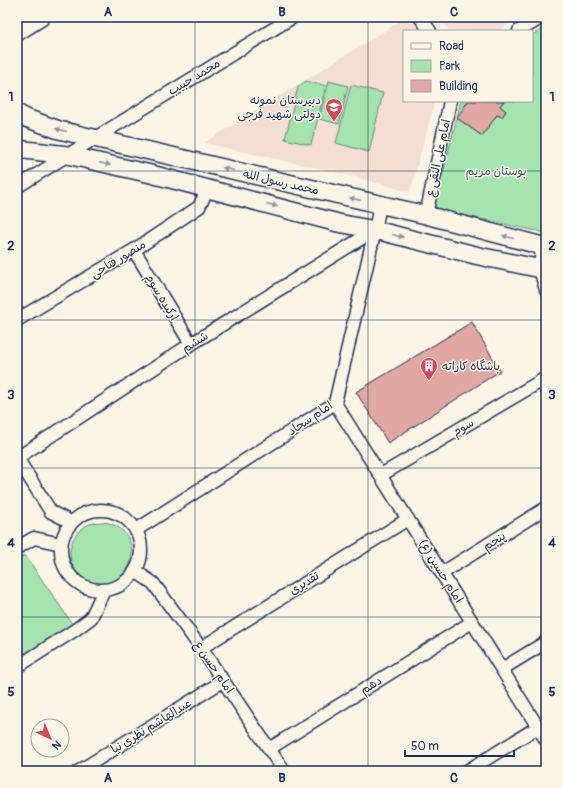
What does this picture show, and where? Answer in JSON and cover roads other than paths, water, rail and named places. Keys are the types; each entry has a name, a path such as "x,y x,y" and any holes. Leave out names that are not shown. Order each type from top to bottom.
{"street":[{"path":"19,32 41,17"},
{"name":"محمد حبیب","path":"17,187 293,17"},
{"path":"420,17 429,30"},
{"path":"521,30 542,17"},
{"name":"امام علی النقی ع","path":"426,215 450,102"},
{"name":"محمد رسول الله","path":"20,113 59,130 426,215 544,247"},
{"name":"محمد رسول الله","path":"17,149 67,155 151,174 338,223 375,230 479,256 543,269"},
{"name":"منصور فتاحی","path":"17,320 134,250 199,207 208,188"},
{"name":"امام سجاد","path":"136,530 335,403 380,205"},
{"name":"ششم","path":"17,458 191,344 375,230"},
{"path":"544,247 543,269 546,290"},
{"name":"ارکیده سوم","path":"134,250 191,344"},
{"name":"سوم","path":"380,475 546,378"},
{"name":"امام حسین (ع)","path":"335,403 546,740"},
{"path":"17,458 51,512 71,522"},
{"name":"پنجم","path":"442,573 546,508"},
{"path":"93,510 106,510 118,514 128,521 136,530 140,540 141,551 139,561 135,571 127,581 116,587 104,590 92,589 80,585 71,578 64,568 61,556 61,544 64,532 71,522 81,515 93,510"},
{"name":"تقدیری","path":"201,648 408,519"},
{"path":"17,548 34,538 61,544"},
{"name":"امام حسن ع","path":"135,571 153,583 201,648 284,771"},
{"path":"17,667 91,618 104,590"},
{"name":"دهم","path":"270,749 472,622"},
{"path":"502,668 546,642"},
{"name":"عبدالهاشم نظری نیا","path":"79,771 223,681"},
{"path":"467,771 538,727"}],"place":[{"name":"دبیرستان نمونه دولتی شهید فرجی","path":"334,122"},
{"name":"باشگاه کاراته","path":"429,381"}],"park label":[{"name":"بوستان مریم","path":"496,171"}]}
